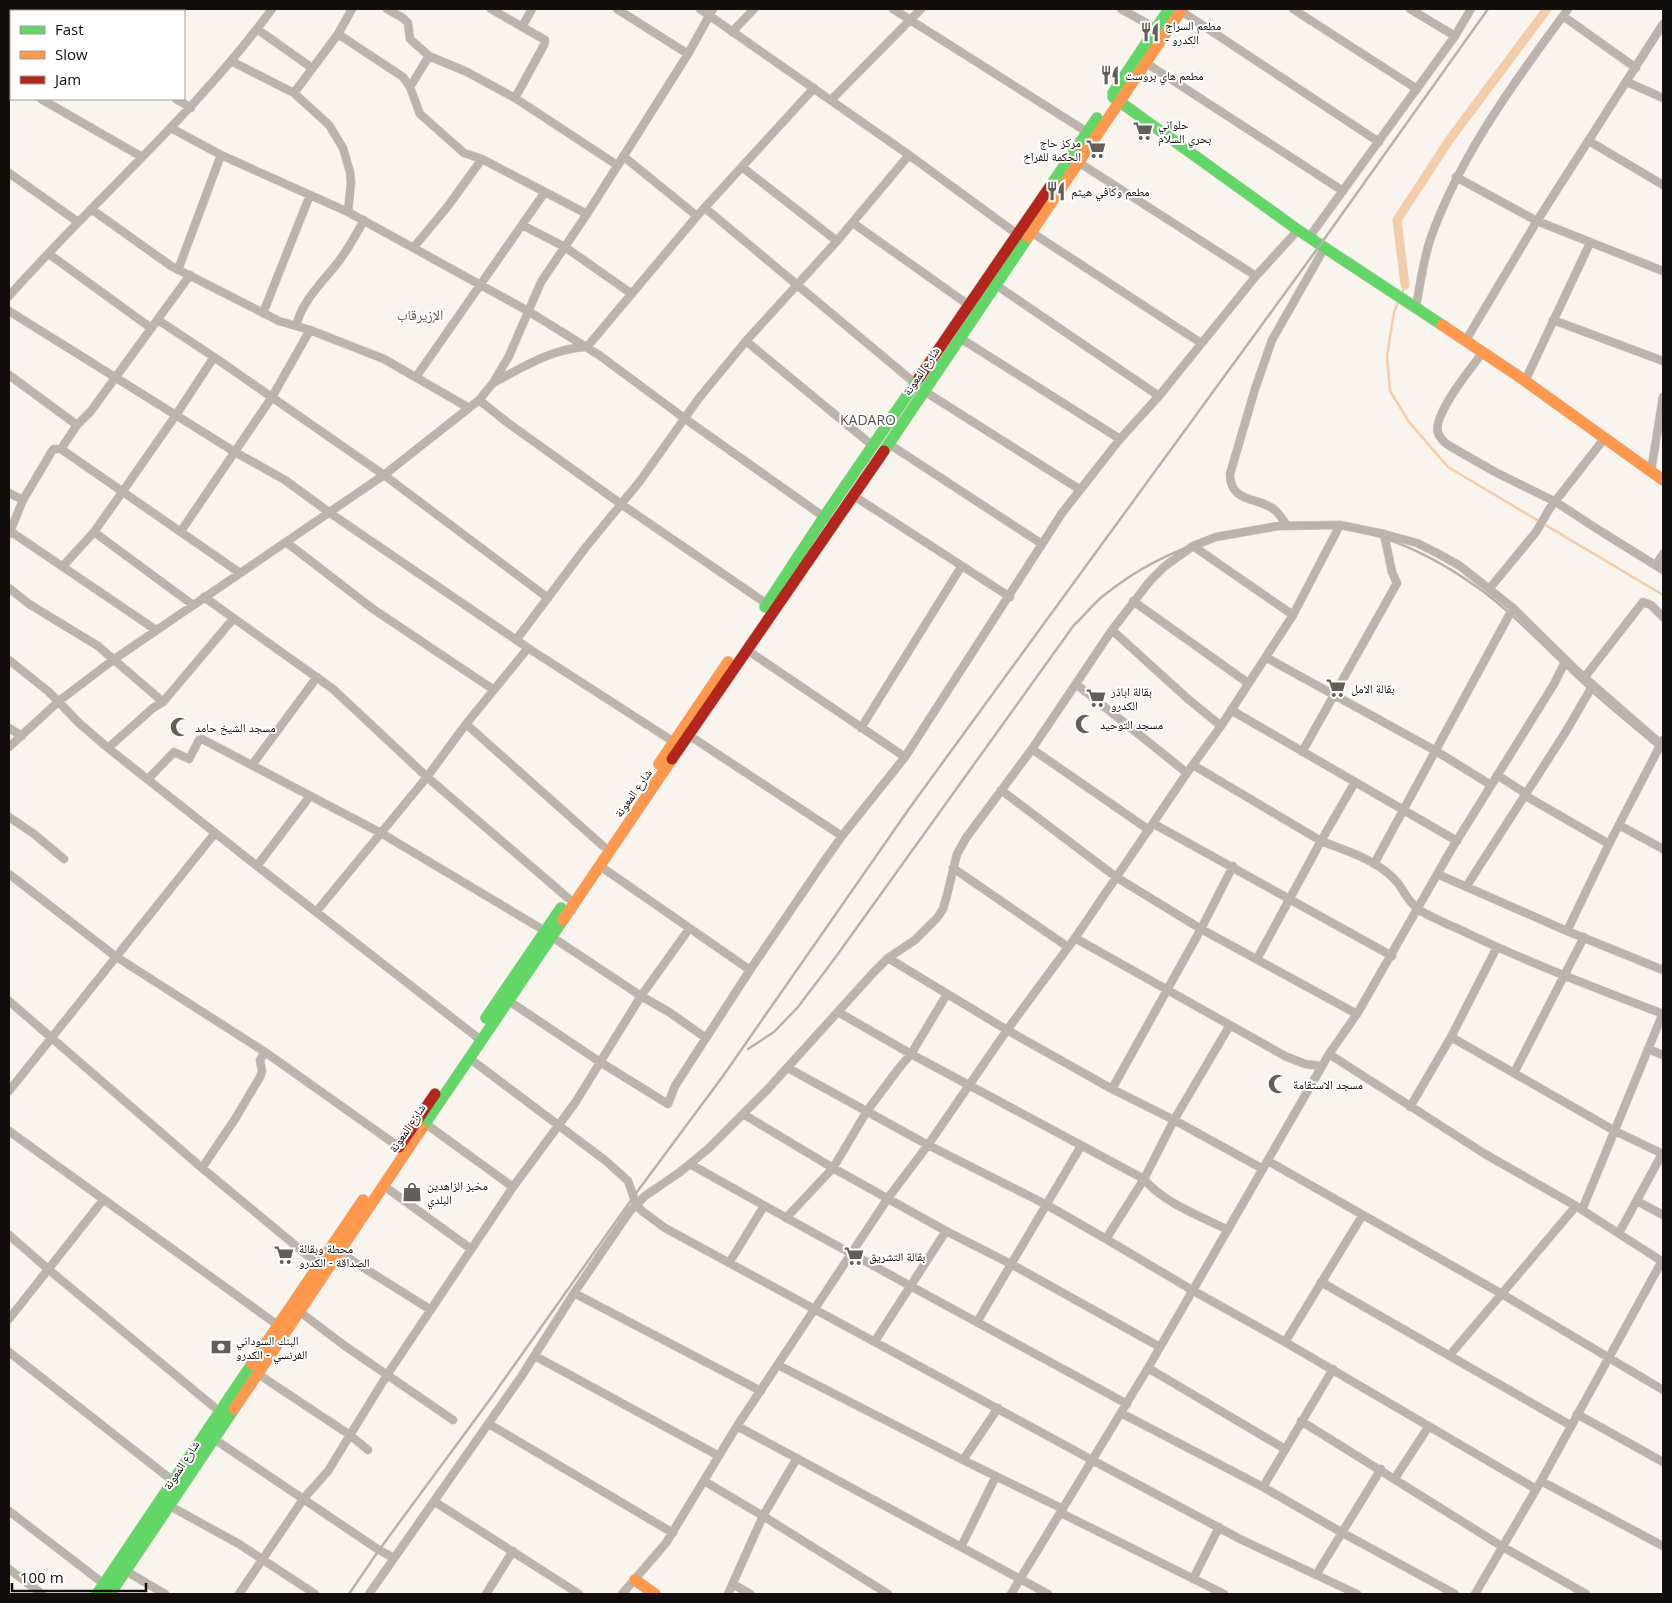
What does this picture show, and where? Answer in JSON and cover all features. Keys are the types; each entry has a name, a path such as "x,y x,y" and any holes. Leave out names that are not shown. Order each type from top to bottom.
{"main road":[{"name":"شارع المعونة","path":"934,366 960,338 1078,162 1157,28 1177,10"},
{"name":"شارع المعونة","path":"107,1589 173,1481 319,1264 384,1186 469,1058 478,1038 509,1001 568,898 824,517 873,446 920,387 1017,234 1087,132 1146,63 1177,10"},
{"path":"1115,99 1298,230 1310,236 1386,289 1466,340 1663,480"},
{"name":"شارع المعونة","path":"97,1594 107,1589 126,1571 340,1253 399,1147 478,1038 548,934 600,866 690,736 889,444 920,387"},
{"path":"635,1580 655,1594"}],"street":[{"path":"9,296 12,286 49,254 78,222 191,108 272,9"},
{"path":"294,93 338,34 352,9"},
{"path":"387,9 408,23 410,40 429,56 467,72 515,98 617,165"},
{"path":"491,9 545,40 515,98"},
{"path":"522,27 532,9"},
{"path":"617,9 688,54"},
{"path":"700,9 712,13 732,32 909,155 1017,234"},
{"path":"732,32 754,9"},
{"path":"893,9 1087,132"},
{"path":"831,100 920,9"},
{"path":"1121,9 1157,28"},
{"path":"1293,9 1417,89"},
{"path":"1410,9 1455,36"},
{"path":"1310,236 1455,36 1471,9"},
{"path":"1411,304 1429,242 1456,178 1504,98 1568,9"},
{"path":"1177,10 1379,142"},
{"path":"9,747 60,701 113,660 384,475 479,400 493,383 518,337 541,282 587,214 712,13"},
{"path":"1563,16 1636,68"},
{"path":"1466,340 1537,221 1663,24"},
{"path":"257,29 312,68"},
{"path":"338,34 403,77 410,87 420,114 464,153 482,159 587,214"},
{"path":"410,87 429,56"},
{"path":"231,61 294,93 329,125 343,148 350,172 348,212"},
{"path":"1146,63 1342,191"},
{"path":"1627,82 1663,98"},
{"path":"493,383 554,352 576,347 587,347 697,216 814,88"},
{"path":"43,100 142,157"},
{"path":"178,100 191,108"},
{"path":"171,128 221,155 364,220 528,311 587,347 835,524"},
{"path":"1588,141 1663,185"},
{"path":"178,270 221,155"},
{"path":"516,640 586,547 650,467 684,418 746,341 838,241 909,155"},
{"path":"623,156 697,216"},
{"path":"414,247 448,206 482,159"},
{"path":"1078,162 1256,276"},
{"path":"742,167 838,241"},
{"path":"9,173 78,222"},
{"path":"1456,178 1537,221 1663,271"},
{"path":"416,377 545,192"},
{"path":"263,314 310,195"},
{"path":"705,208 920,387 1079,489"},
{"path":"91,209 178,270 279,321 310,330 384,360 469,408"},
{"path":"296,326 299,314 310,295 346,252 364,220"},
{"path":"852,223 970,306"},
{"path":"522,225 565,247 632,294"},
{"path":"509,1001 600,1062 668,1104 675,1086 750,970 842,836 904,757 1079,489 1256,276 1298,230"},
{"path":"1031,232 1201,343"},
{"path":"1525,381 1590,242"},
{"path":"1287,526 1280,515 1272,508 1244,498 1233,490 1230,474 1255,389 1272,340 1325,247"},
{"path":"49,254 151,328"},
{"path":"61,450 77,425 91,411 190,275"},
{"path":"996,285 1158,396"},
{"path":"9,311 235,452 285,480 330,513 516,640 674,742"},
{"path":"158,320 384,475 548,598"},
{"path":"1552,320 1663,361"},
{"path":"181,530 272,397 310,330"},
{"path":"960,338 1120,439"},
{"path":"746,341 873,446"},
{"path":"1483,352 1448,400 1439,420 1438,432 1448,445 1594,527 1663,570"},
{"path":"62,566 94,532 214,357"},
{"path":"9,375 77,425"},
{"path":"1651,471 1662,418 1663,397"},
{"path":"479,400 621,504 767,604"},
{"path":"1490,588 1536,532 1553,505 1604,439"},
{"path":"889,444 1042,544"},
{"path":"156,630 62,566 9,533 23,500 54,449 61,450 123,491 240,573"},
{"path":"9,493 23,500"},
{"path":"854,496 961,567 1010,596"},
{"path":"622,1594 666,1544 738,1426 888,1198 928,1145 1007,1030 1075,938 1187,773 1222,726 1293,614 1340,525"},
{"path":"369,1594 435,1502 535,1356 574,1293 636,1204 708,1149 788,1068 888,958 915,940 936,918 943,909 957,854 966,838 1032,749 1133,601 1165,566 1194,546 1216,537 1278,526 1340,525 1417,543 1460,566 1490,588 1514,608 1584,678 1662,743 1609,844 1567,931"},
{"path":"94,532 193,604"},
{"path":"1302,752 1397,583 1392,572 1384,534"},
{"path":"286,542 373,609 494,690"},
{"path":"1194,546 1293,614"},
{"path":"1656,565 1663,554"},
{"path":"860,728 961,567"},
{"path":"9,588 29,604 98,646 163,702"},
{"path":"204,598 317,677 351,705 427,777 568,898"},
{"path":"1133,601 1248,684"},
{"path":"1584,678 1643,602 1651,605 1663,617"},
{"path":"1374,864 1514,608"},
{"path":"108,748 153,708 163,702 233,619"},
{"path":"1112,630 1181,693 1222,726"},
{"path":"316,912 427,777 466,724 528,648"},
{"path":"748,650 904,757"},
{"path":"1266,658 1436,751 1491,785"},
{"path":"9,660 60,701 79,723 108,748 478,1038"},
{"path":"1011,1594 1127,1404 1329,1054 1357,1014 1392,956 1437,874 1554,684 1566,660"},
{"path":"252,764 317,677"},
{"path":"1076,684 1187,773"},
{"path":"1466,887 1524,794 1565,733 1593,685"},
{"path":"1231,710 1457,841"},
{"path":"466,724 603,846"},
{"path":"9,728 22,736"},
{"path":"690,736 842,836"},
{"path":"148,779 174,752 189,759 201,739 381,833 548,934 706,1038"},
{"path":"1032,749 1152,827 1233,866 1392,956"},
{"path":"1193,766 1321,841 1361,856 1374,864 1397,882 1407,898 1419,909 1497,947 1663,1013 1615,1131 1579,1208 1502,1294 1450,1356"},
{"path":"1497,775 1524,794 1609,844"},
{"path":"1257,959 1289,898 1355,782"},
{"path":"1002,790 1116,877 1201,929 1357,1014"},
{"path":"257,866 310,796"},
{"path":"9,817 34,834 64,859"},
{"path":"1619,825 1663,849"},
{"path":"9,1091 215,832"},
{"path":"600,866 750,970"},
{"path":"1112,1089 1201,929 1233,866"},
{"path":"953,868 1068,947"},
{"path":"9,874 115,956 265,1052 399,1147"},
{"path":"1437,874 1567,931 1663,970"},
{"path":"239,1594 304,1498 328,1471 387,1374 513,1187 558,1125 641,996 689,929"},
{"path":"1075,938 1285,1056 1305,1064 1322,1066"},
{"path":"1514,1073 1566,976 1584,938"},
{"path":"1410,1107 1451,1037 1497,947"},
{"path":"888,958 1007,1030 1112,1089 1174,1120 1263,1169"},
{"path":"786,1218 832,1168 867,1111 911,1054 947,994"},
{"path":"9,1001 202,1168 319,1264"},
{"path":"838,1012 911,1054 1144,1179 1156,1191 1178,1205 1228,1230"},
{"path":"1106,1238 1144,1179 1174,1120 1230,1025"},
{"path":"1451,1037 1615,1131 1663,1154 1619,1233"},
{"path":"1648,1049 1663,1055"},
{"path":"202,1168 235,1120 260,1077 262,1071 260,1060 265,1052"},
{"path":"1329,1054 1485,1154 1579,1208 1662,1262 1570,1425 1541,1481 1475,1594"},
{"path":"469,1058 606,1162 628,1181 636,1204 642,1211 665,1228 1092,1460 1219,1527 1357,1594"},
{"path":"788,1068 928,1145 1047,1205 1106,1238 1192,1290 1332,1369 1536,1489"},
{"path":"9,1076 16,1081"},
{"path":"743,1114 832,1168 1160,1347"},
{"path":"426,1124 513,1187"},
{"path":"9,1131 279,1326"},
{"path":"977,1322 1081,1146"},
{"path":"1268,1161 1609,1356 1663,1390"},
{"path":"690,1164 850,1255 911,1286 1127,1404"},
{"path":"384,1186 471,1249"},
{"path":"9,1319 103,1200"},
{"path":"1638,1201 1663,1216"},
{"path":"729,1262 764,1206"},
{"path":"1285,1342 1362,1216"},
{"path":"875,1341 946,1231"},
{"path":"9,1234 48,1269 220,1412"},
{"path":"340,1253 431,1310"},
{"path":"1321,1282 1570,1425"},
{"path":"574,1293 761,1391"},
{"path":"300,1312 453,1420"},
{"path":"9,1352 173,1481"},
{"path":"535,1356 719,1456"},
{"path":"778,1364 1193,1579 1210,1591 1224,1594"},
{"path":"1148,1368 1285,1449"},
{"path":"1263,1487 1332,1369"},
{"path":"258,1374 350,1435 368,1450"},
{"path":"963,1460 998,1408"},
{"path":"1121,1413 1263,1487 1455,1594"},
{"path":"1577,1414 1663,1462"},
{"path":"1301,1421 1503,1547 1586,1594"},
{"path":"488,1424 673,1533"},
{"path":"738,1426 1048,1594"},
{"path":"1394,1478 1429,1426"},
{"path":"214,1439 379,1550 394,1558"},
{"path":"728,1594 763,1516 797,1458"},
{"path":"1316,1575 1380,1469"},
{"path":"961,1547 996,1476"},
{"path":"704,1481 888,1594"},
{"path":"1541,1481 1663,1546"},
{"path":"435,1502 579,1594"},
{"path":"170,1506 226,1536 315,1594"},
{"path":"9,1511 107,1589"},
{"path":"1193,1579 1219,1527"},
{"path":"486,1594 513,1552"},
{"path":"9,1569 42,1594"},
{"path":"126,1571 165,1594"},
{"path":"733,1584 750,1594"}],"waterway":[{"path":"1405,285 1397,220 1450,139 1547,9"},
{"path":"1401,296 1405,285"},
{"path":"1399,301 1394,312 1387,356 1390,391 1409,422 1448,467 1663,595"}],"railway":[{"path":"349,1594 634,1196 723,1076 911,806 1320,245 1488,9"},
{"path":"748,1049 774,1032 798,1007 1074,625 1099,599 1143,568 1185,548 1216,537 1251,528 1286,524 1319,524 1352,529 1384,538 1416,551 1447,567 1491,598 1519,622 1595,695 1663,752"}],"traffic: fast":[{"path":"1113,93 1169,9"},
{"path":"1113,97 1298,230 1442,325"},
{"path":"1049,188 1097,118"},
{"path":"884,451 1028,237"},
{"path":"765,607 919,378"},
{"path":"486,1018 561,908"},
{"path":"422,1128 563,920"},
{"path":"97,1594 252,1364"},
{"path":"110,1594 234,1409"}],"traffic: slow":[{"path":"1028,237 1182,9"},
{"path":"1442,325 1521,378 1663,480"},
{"path":"659,764 728,662"},
{"path":"563,920 672,759"},
{"path":"234,1409 422,1128"},
{"path":"252,1364 363,1200"},
{"path":"635,1580 655,1594"}],"traffic: jam":[{"path":"919,378 1049,188"},
{"path":"672,759 884,451"},
{"path":"399,1147 435,1094"}],"place":[{"name":"مطعم السراج - الكدرو","path":"1150,32"},
{"name":"مطعم هاي بروست","path":"1110,75"},
{"name":"حلواني بحري السلام","path":"1143,131"},
{"name":"مركز حاج الحكمة للفراخ","path":"1096,149"},
{"name":"مطعم وكافي هيثم","path":"1056,191"},
{"name":"بقالة الامل","path":"1336,688"},
{"name":"بقالة اباذر الكدرو","path":"1096,698"},
{"name":"مسجد التوحيد","path":"1085,724"},
{"name":"مسجد الشيخ حامد","path":"180,727"},
{"name":"مسجد الاستقامة","path":"1278,1084"},
{"name":"مخبز الزاهدين البلدي","path":"412,1192"},
{"name":"محطة وبقالة الصداقة - الكدرو","path":"284,1255"},
{"name":"بقالة التشريق","path":"854,1256"},
{"name":"البنك السوداني الفرنسي - الكدرو","path":"221,1347"}],"district":[{"name":"الإزيرقاب","path":"420,314"},
{"name":"KADARO","path":"868,419"}]}
